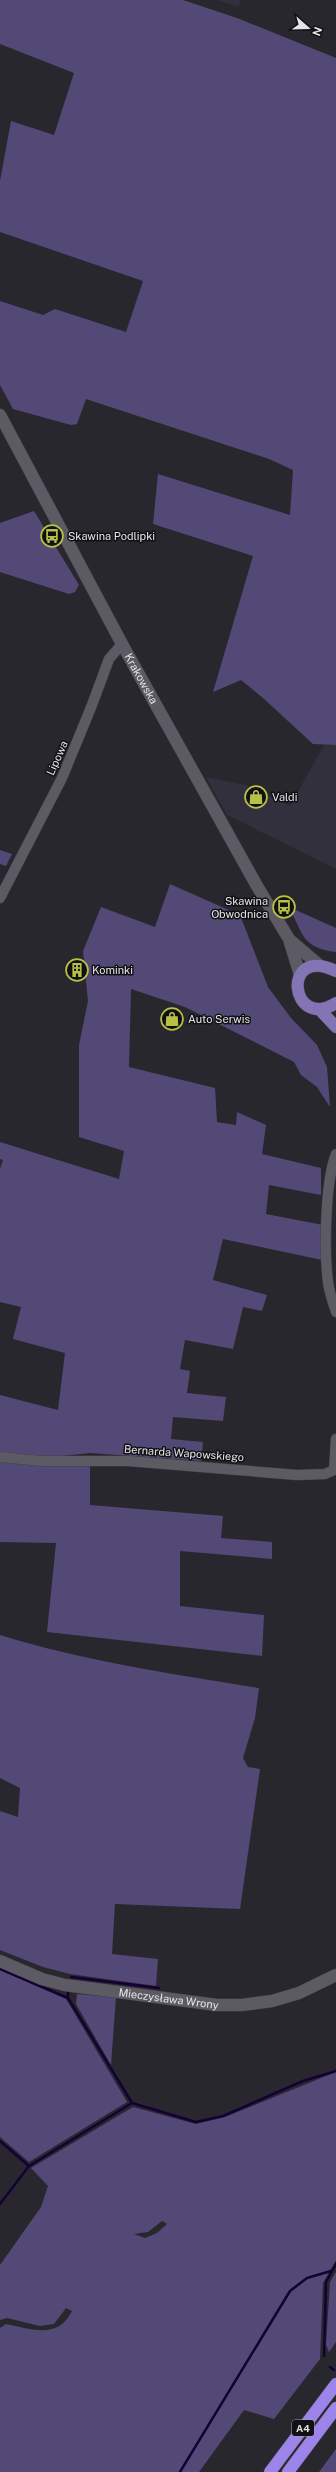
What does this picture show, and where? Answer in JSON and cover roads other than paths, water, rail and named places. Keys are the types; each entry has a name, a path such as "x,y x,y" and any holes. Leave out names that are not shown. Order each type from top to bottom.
{"highway":[{"name":"A4","path":"270,2472 336,2384"},
{"name":"A4","path":"288,2472 336,2408"}],"main road":[{"name":"Krakowska","path":"0,414 122,644 257,886 289,938 300,975"},
{"name":"Krakowska","path":"289,938 330,967"},
{"path":"330,967 308,968 300,975 297,984 299,996 307,1005 320,1010 336,1027"},
{"path":"320,1010 336,1003"},
{"name":"Mieczysława Wrony","path":"0,1961 42,1979 65,1985 217,2005 272,2001 299,1993 336,1975"}],"street":[{"name":"Lipowa","path":"0,898 62,778 109,659 122,644"},
{"path":"336,1154 330,1170 326,1261 328,1284 336,1312"},
{"name":"Bernarda Wapowskiego","path":"0,1457 42,1461 128,1460 298,1475 325,1474 335,1470 336,1438"}],"waterway":[{"path":"0,1969 68,1998 132,2103"},
{"path":"71,1977 159,1988"},
{"path":"68,1992 68,1998"},
{"path":"0,2204 29,2166 132,2103 196,2122 223,2116 303,2081 336,2071"},
{"path":"0,2141 29,2166"},
{"path":"324,2356 326,2282 336,2264"},
{"path":"180,2472 290,2291 307,2278 331,2271"},
{"path":"330,2367 334,2370"}],"place":[{"name":"Skawina Podlipki","path":"52,536"},
{"name":"Valdi","path":"256,797"},
{"name":"Skawina Obwodnica","path":"284,907"},
{"name":"Kominki","path":"77,970"},
{"name":"Auto Serwis","path":"172,1019"}]}
